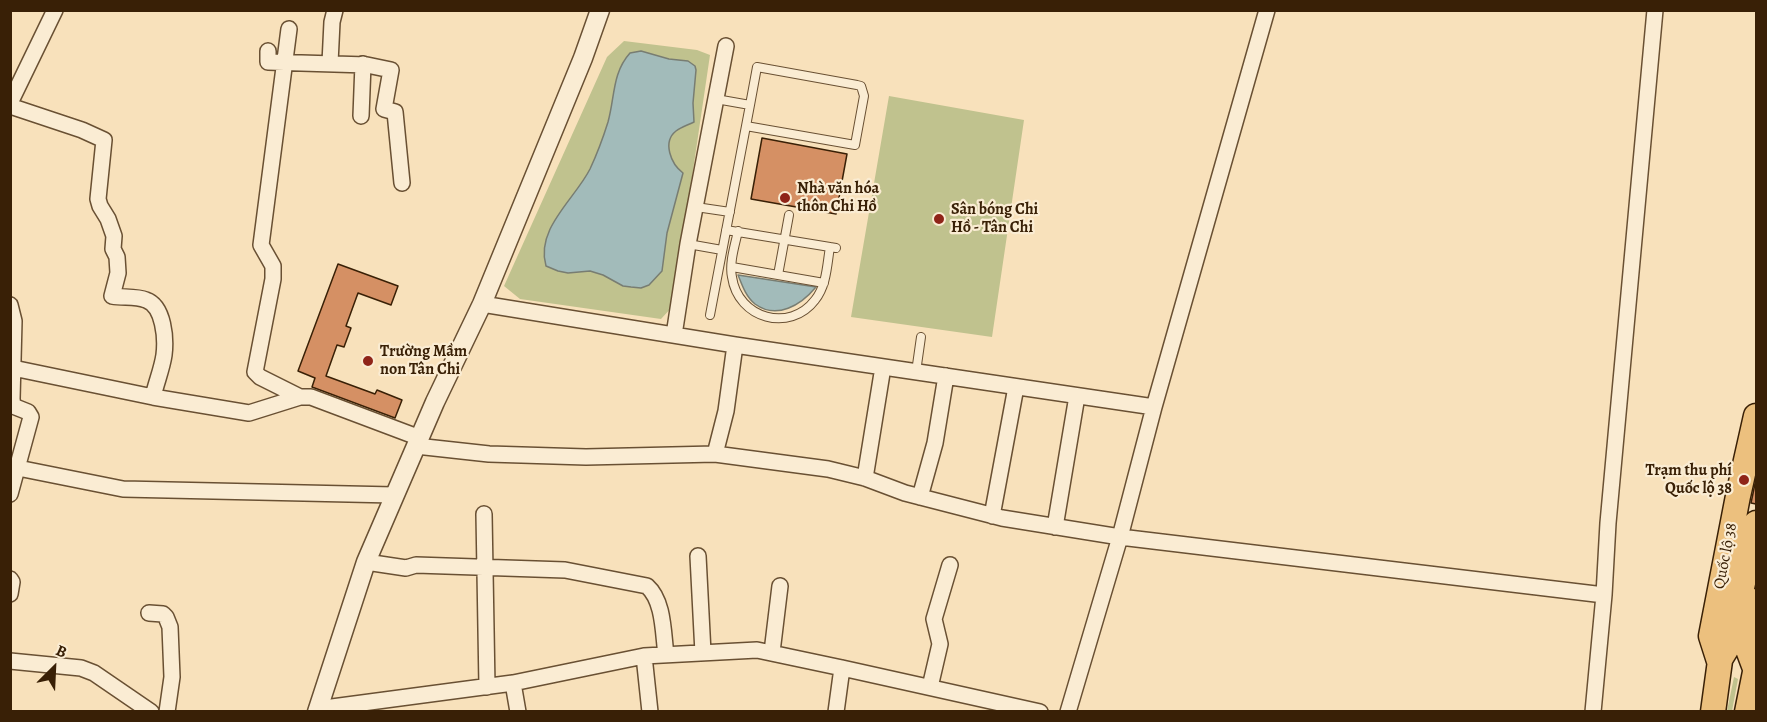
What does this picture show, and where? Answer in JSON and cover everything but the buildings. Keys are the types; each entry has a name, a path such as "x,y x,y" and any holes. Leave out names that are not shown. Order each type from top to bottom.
{"highway":[{"name":"Quốc lộ 38","path":"1719,665 1711,636 1756,416"},
{"name":"Quốc lộ 38","path":"1713,711 1737,561 1756,470"},
{"name":"Quốc lộ 38","path":"1719,665 1730,643 1756,523"},
{"path":"1748,711 1756,670 1747,647 1756,601"},
{"path":"1719,665 1756,670"}],"street":[{"path":"54,10 10,105 104,140 98,199 114,236 113,249 117,257 118,273 112,296 146,299 157,307 161,322 164,356 153,397"},
{"path":"330,63 334,10"},
{"path":"600,10 583,58 482,304 394,495 366,562 317,710 513,683 644,656 757,650 1040,711"},
{"path":"1068,711 1120,537 1154,407 1267,10"},
{"path":"1593,711 1655,10"},
{"path":"289,29 261,245 273,266 273,279 255,372 260,377 300,397"},
{"path":"674,335 688,244 726,46"},
{"path":"268,51 268,62 363,64 391,70 384,109 396,112 402,183"},
{"path":"361,116 363,64"},
{"path":"482,304 735,345 1154,407"},
{"path":"10,305 14,321 13,406 28,412 31,417 10,494"},
{"path":"715,454 726,411 735,345"},
{"path":"865,478 883,367"},
{"path":"13,368 153,397 249,413 300,397 311,397 418,442 489,454 586,458 715,454 828,469 992,516 1055,527 1120,537 1604,595"},
{"path":"920,497 935,442 946,376"},
{"path":"992,516 1016,387"},
{"path":"1055,527 1077,396"},
{"path":"18,468 123,489 394,495"},
{"path":"484,514 486,687"},
{"path":"698,556 703,653"},
{"path":"366,562 405,568 416,566 565,570 646,586 651,590 659,608 666,655"},
{"path":"930,687 940,644 934,619 950,566"},
{"path":"10,579 12,582 10,594"},
{"path":"772,652 780,586"},
{"path":"149,613 163,614 170,627 172,677 167,711"},
{"path":"644,656 650,711"},
{"path":"10,661 81,668 94,673 151,711"},
{"path":"836,711 842,668"},
{"path":"513,683 518,711"}],"lane":[{"path":"710,315 757,67 857,85 861,86 864,91 855,145 746,126"},
{"path":"716,99 750,105"},
{"path":"696,207 730,212"},
{"path":"778,275 789,215"},
{"path":"726,230 738,231 833,247 824,283 817,298 808,308 785,318 771,319 746,306 733,284 731,275 738,231"},
{"path":"688,244 722,250"},
{"path":"732,267 824,283"},
{"path":"916,372 921,337"}],"green space":[{"path":"624,41 697,50 710,55 673,306 661,319 520,299 504,286 607,57"},
{"name":"Sân bóng Chi Hồ - Tân Chi","path":"889,96 1024,120 992,337 851,317"},
{"path":"1734,677 1738,679 1732,711 1727,711"}],"water":[{"path":"641,51 669,59 688,61 695,66 696,70 694,122 676,131 670,141 672,159 683,173 667,233 662,271 649,285 641,288 623,286 590,271 568,273 558,271 546,266 544,252 551,227 595,158 608,122 620,69 630,53"},
{"path":"738,275 816,287 796,305 772,311 763,309 752,301"}],"place":[{"name":"Nhà văn hóa thôn Chi Hồ","path":"785,198"},
{"name":"Sân bóng Chi Hồ - Tân Chi","path":"939,219"},
{"name":"Trường Mầm non Tân Chi","path":"368,361"},
{"name":"Trạm thu phí Quốc lộ 38","path":"1744,480"}]}
